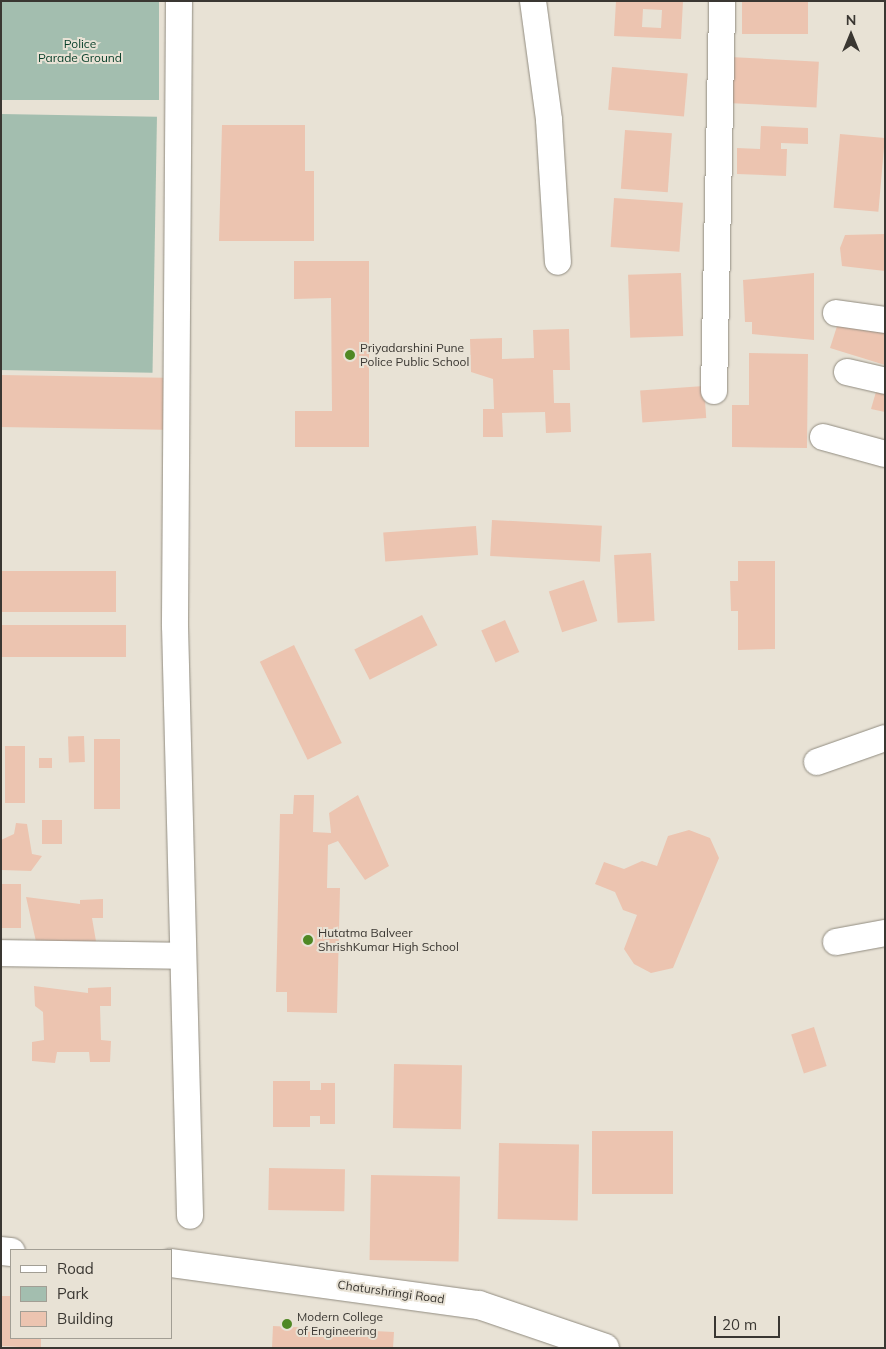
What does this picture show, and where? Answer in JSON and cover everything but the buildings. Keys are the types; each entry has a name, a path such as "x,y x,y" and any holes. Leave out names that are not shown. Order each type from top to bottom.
{"street":[{"path":"179,1 174,626 190,1216"},
{"path":"533,1 549,120 558,262"},
{"path":"714,391 722,1"},
{"path":"836,313 885,320"},
{"path":"847,372 885,380"},
{"path":"823,437 885,454"},
{"path":"817,762 885,738"},
{"path":"836,942 885,932"},
{"path":"1,953 183,956"},
{"name":"Chaturshringi Road","path":"172,1263 479,1305 605,1348"}],"green space":[{"name":"Police Parade Ground","path":"1,1 159,1 159,100 1,100"},
{"path":"1,114 157,117 153,373 1,370"}],"place":[{"name":"Priyadarshini Pune Police Public School","path":"350,355"},
{"name":"Hutatma Balveer ShrishKumar High School","path":"308,940"},
{"name":"Modern College of Engineering","path":"287,1324"}]}
